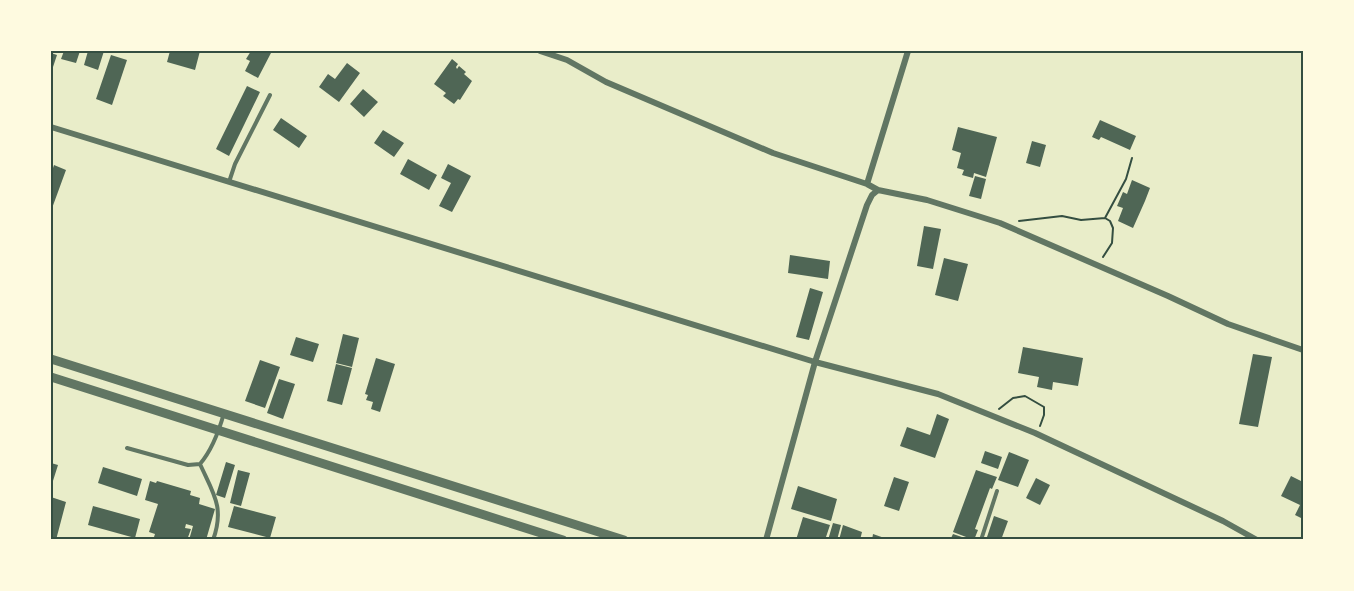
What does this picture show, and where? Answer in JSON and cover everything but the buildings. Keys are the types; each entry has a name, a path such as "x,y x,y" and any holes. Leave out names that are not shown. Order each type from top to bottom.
{"street":[{"path":"540,51 567,60 606,82 773,153 867,184 878,190 927,200 1000,223 1228,324 1303,350"},
{"path":"867,184 908,51"},
{"path":"51,127 815,362 938,393 1035,433 1223,521 1257,540"},
{"path":"766,540 815,362 867,205 872,195 878,190"},
{"path":"51,359 624,540"},
{"path":"51,377 563,540"}],"lane":[{"path":"229,182 235,164 270,95"},
{"path":"127,448 188,465 200,464 207,456 219,430 224,412"},
{"path":"200,464 219,506 213,540"},
{"path":"981,540 997,491"}],"path":[{"path":"1105,218 1126,179 1132,158"},
{"path":"1000,223 1062,216 1081,220 1105,218 1110,221 1113,228 1112,243 1106,254 1093,263"},
{"path":"993,416 1013,398 1025,396 1044,407 1042,424 1035,433"}]}
